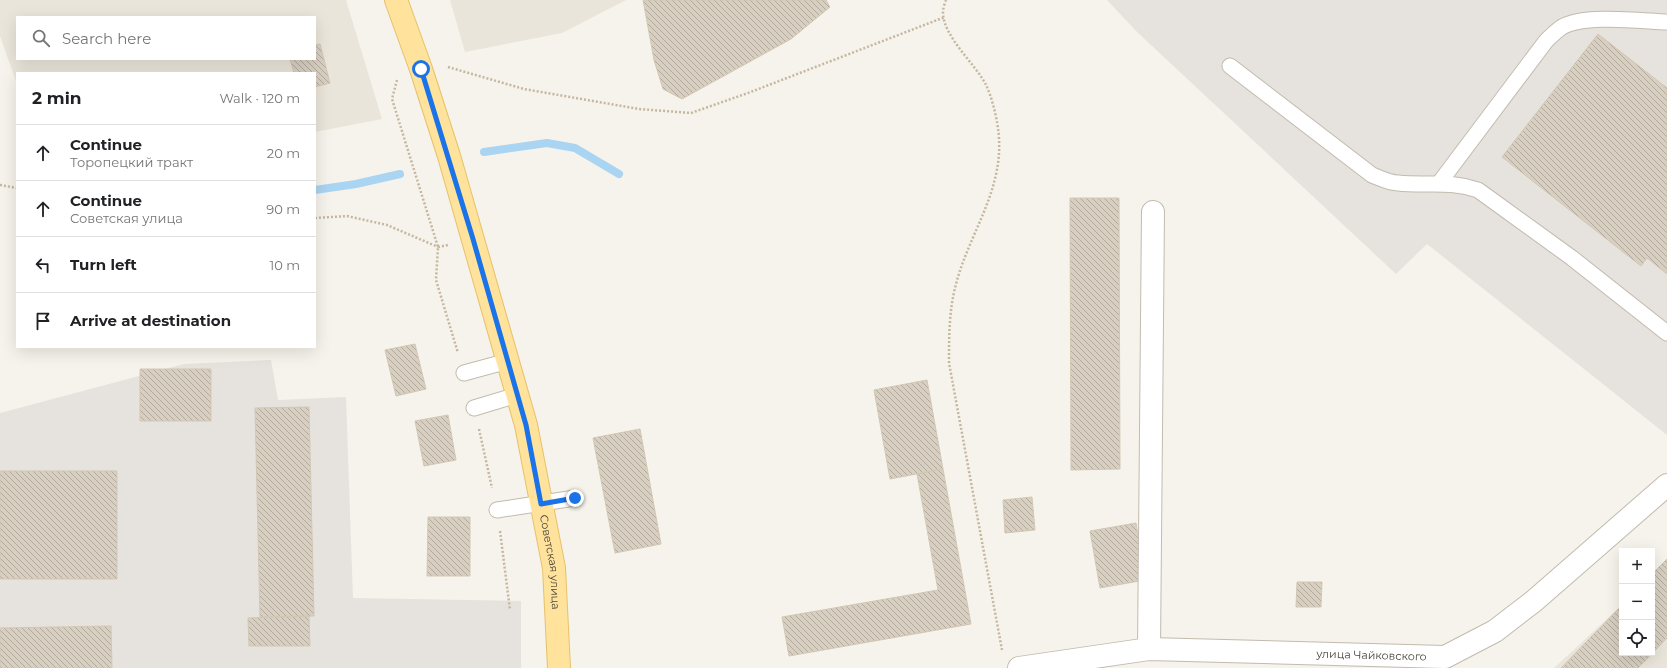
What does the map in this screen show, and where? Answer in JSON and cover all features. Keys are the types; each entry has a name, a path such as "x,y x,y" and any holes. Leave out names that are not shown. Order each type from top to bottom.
{"main road":[{"name":"Советская улица","path":"396,0 421,69 449,156 526,425 554,568 559,668"}],"street":[{"path":"1149,649 1153,212"},
{"name":"улица Чайковского","path":"1019,668 1149,649 1450,662 1495,631 1534,601 1667,485"}],"lane":[{"path":"1440,182 1546,41 1562,27 1570,24 1602,20 1667,22"},
{"path":"1230,66 1372,175 1397,183 1440,182 1463,185 1478,190 1572,258 1667,333"},
{"path":"464,373 508,361"},
{"path":"474,408 517,395"},
{"path":"497,510 575,498"}],"path":[{"path":"946,0 943,12 948,30 986,84 997,122 999,160 993,193 969,246 955,288 949,333 949,364 1002,652"},
{"path":"446,66 531,90 639,109 691,113 748,93 945,17"},
{"path":"0,185 16,188"},
{"path":"316,218 346,216 387,225 438,247 473,239"}],"shaded area":[{"path":"0,0 346,0 382,119 316,132 316,72 16,72 16,81 0,36"},
{"path":"450,0 626,0 562,33 465,52"},
{"path":"1107,0 1667,0 1667,435 1427,244 1396,274 1136,31"},
{"path":"271,360 278,400 346,397 353,598 521,601 521,668 0,668 0,413 184,364"},
{"path":"1667,564 1667,668 1554,668 1619,608 1619,656 1655,656 1655,635"}],"building":[{"path":"643,0 826,0 830,7 791,39 682,99 663,89 654,60"},
{"path":"1598,34 1667,88 1667,274 1647,258 1641,266 1502,157"},
{"path":"320,44 330,83 316,87 316,72 294,72 290,60 316,60 316,45"},
{"path":"1070,198 1119,198 1120,469 1071,470"},
{"path":"415,344 426,389 396,396 385,350"},
{"path":"140,369 211,369 211,421 140,421"},
{"path":"927,380 943,469 890,479 874,390"},
{"path":"309,407 314,616 260,617 255,408"},
{"path":"448,415 456,460 424,466 415,421"},
{"path":"640,429 661,544 615,553 593,438"},
{"path":"943,469 971,624 789,656 782,617 938,590 917,474"},
{"path":"0,471 117,471 117,579 0,579"},
{"path":"1032,497 1035,530 1005,533 1003,500"},
{"path":"428,517 470,517 470,576 427,576"},
{"path":"1136,523 1145,580 1100,588 1090,531"},
{"path":"1667,559 1667,638 1655,650 1655,584 1655,571"},
{"path":"1297,582 1322,582 1321,607 1296,607"},
{"path":"1619,608 1619,656 1650,656 1638,668 1561,668"},
{"path":"309,616 310,646 249,646 248,618"},
{"path":"111,626 112,668 0,668 0,628"}],"waterway":[{"path":"484,152 547,143 575,148 619,174"},
{"path":"316,190 356,184 400,174"}],"route":[{"path":"421,69 449,156 526,425 541,504 575,498"}]}
